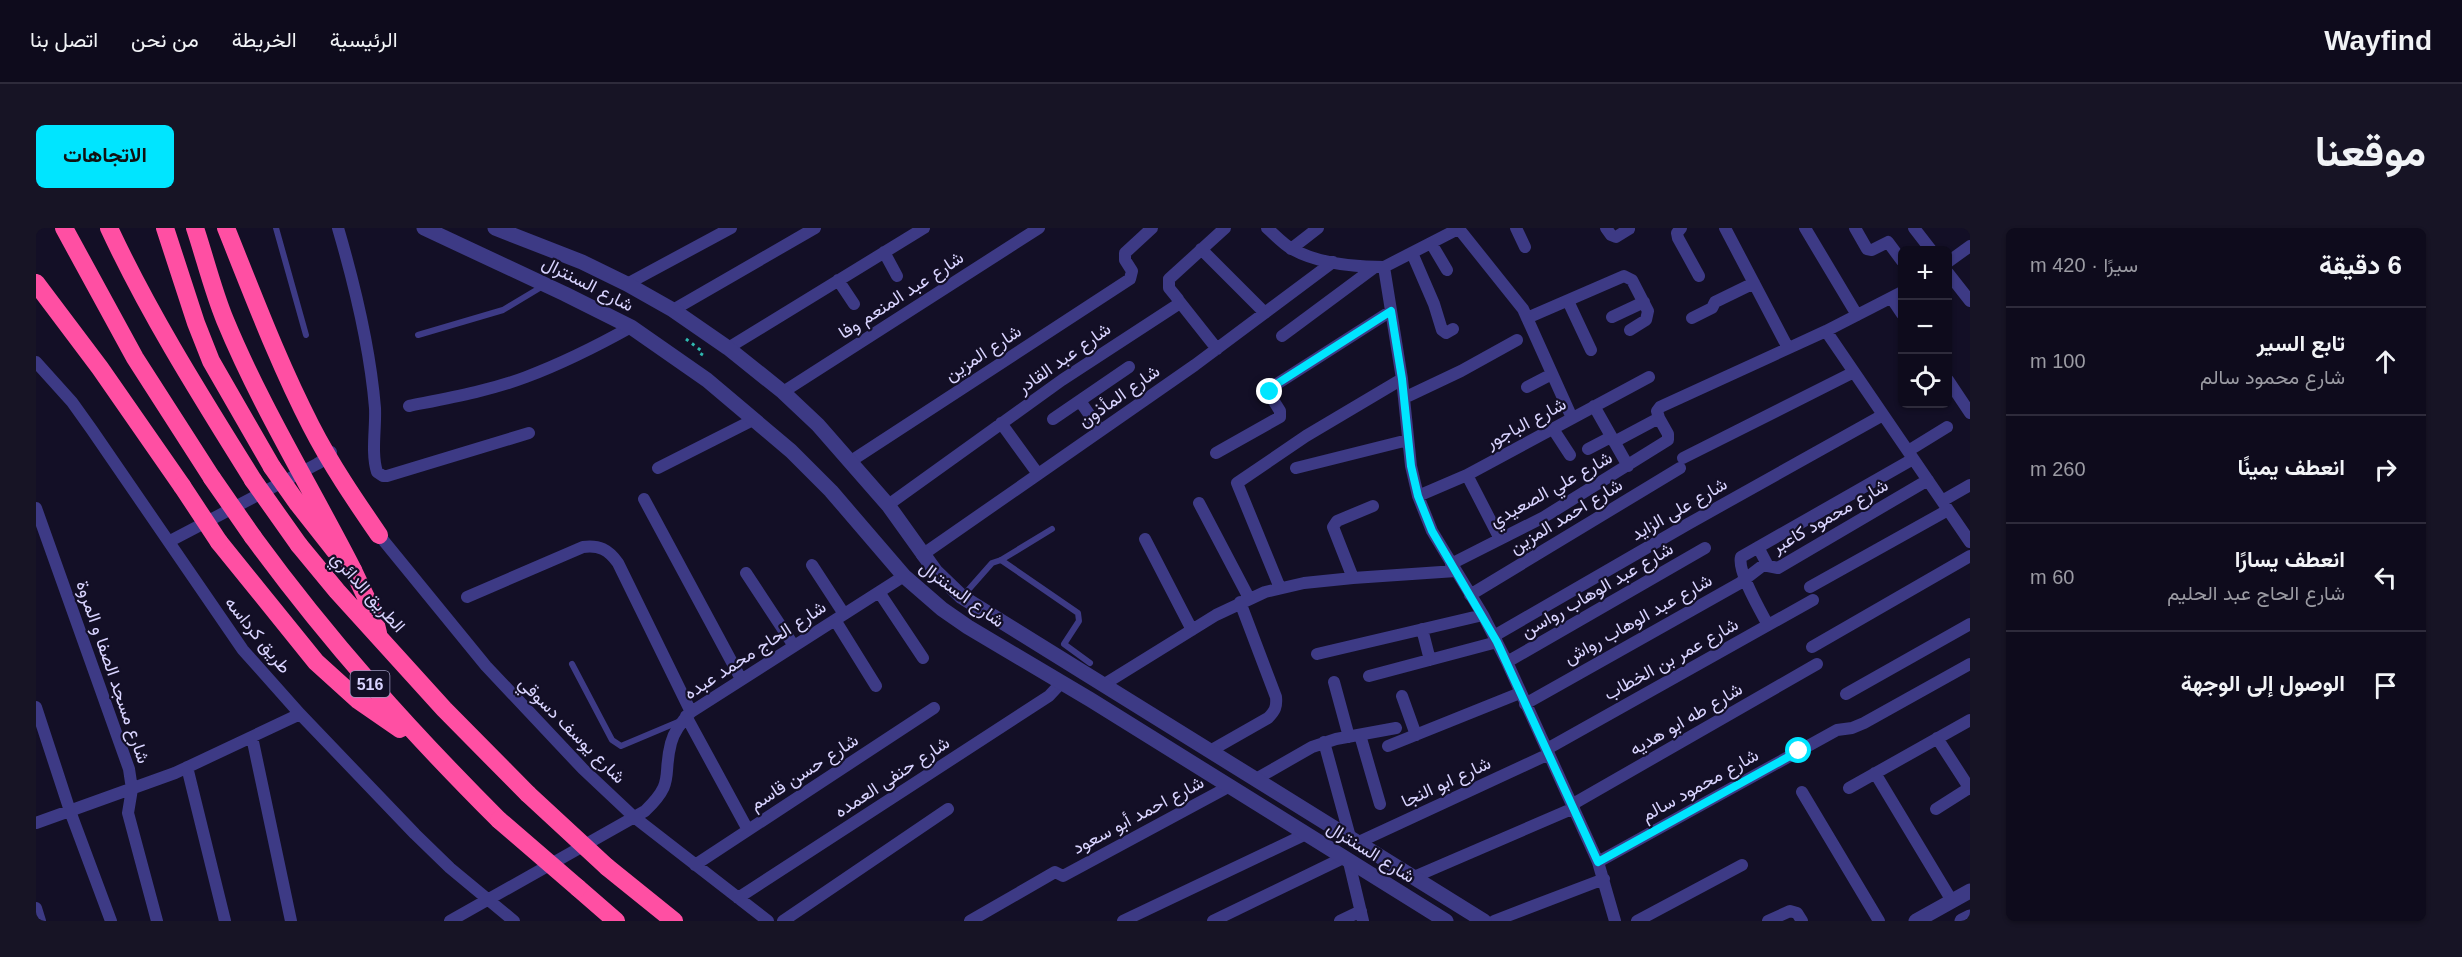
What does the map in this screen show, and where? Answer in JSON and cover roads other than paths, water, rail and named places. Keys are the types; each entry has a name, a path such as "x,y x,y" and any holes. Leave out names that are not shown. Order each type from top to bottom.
{"highway":[{"name":"516","path":"64,228 135,358 212,478 253,537 326,632 427,747 499,820 616,921"},
{"name":"الطريق الدائري","path":"109,228 161,328 203,400 299,545 337,591 444,709 528,794 607,867 674,921"},
{"path":"165,228 189,304 212,361 272,467 324,539 353,570"},
{"path":"195,228 224,317 253,383 289,455 353,570 373,612 378,635"},
{"path":"226,228 260,313 311,426 335,470 379,535"},
{"path":"36,283 100,368 219,542 316,662 358,700 427,747"},
{"path":"36,296 55,310"}],"street":[{"path":"170,541 317,464 330,454 330,443 292,370 234,228"},
{"path":"338,228 352,274 366,340 375,408 377,472 387,476 529,434"},
{"name":"شارع السنترال","path":"424,228 631,327 692,370 754,419 831,491 904,576 968,627 1062,682 1446,921"},
{"name":"شارع السنترال","path":"495,228 582,262 627,284 673,310 728,348 783,392 851,461 888,505 922,555 962,597 1484,921"},
{"path":"627,284 731,228"},
{"path":"673,310 815,228"},
{"path":"728,348 924,228"},
{"name":"شارع عبد المنعم وفا","path":"783,392 1039,228"},
{"name":"شارع المزين","path":"851,461 1130,279 1133,275 1125,260 1125,254 1152,228"},
{"path":"1217,349 1169,288 1169,279 1225,228"},
{"path":"1267,228 1291,249 1332,262 1380,267"},
{"path":"1291,249 1318,228"},
{"path":"1282,336 1380,267 1459,228 1519,304 1572,418"},
{"path":"1516,228 1525,246"},
{"path":"1606,228 1611,235 1616,237 1629,229"},
{"path":"1681,228 1677,233 1678,238 1699,276"},
{"path":"1725,228 1788,348"},
{"path":"1805,228 1857,315"},
{"path":"1855,228 1867,249 1872,250 1888,242 1898,256"},
{"path":"1914,228 1928,246"},
{"path":"1431,243 1447,270"},
{"path":"1952,259 1970,246"},
{"path":"1202,249 1265,313"},
{"path":"884,252 897,276"},
{"path":"1412,253 1430,294 1442,330 1446,333 1453,329"},
{"name":"شارع المأذون","path":"922,555 1217,349 1332,262"},
{"path":"1380,267 1391,311 1402,379 1408,440 1418,496 1432,531 1496,639 1598,862 1616,921"},
{"path":"1527,318 1624,276 1632,280 1648,311 1648,317 1630,330"},
{"path":"1952,279 1970,301"},
{"path":"838,280 854,304"},
{"path":"1692,318 1712,308 1715,302 1754,283"},
{"path":"1588,449 1659,418 1657,411 1660,407 1826,331 1897,295"},
{"name":"شارع عبد القادر","path":"888,505 1001,423 1130,334 1174,307 1179,301"},
{"path":"1568,301 1591,350"},
{"path":"1612,317 1644,302"},
{"path":"1216,453 1280,417 1280,411 1270,392 1272,387 1391,311"},
{"path":"409,406 467,395 524,378 579,355 631,327"},
{"path":"1826,331 1970,542"},
{"path":"1404,398 1461,371 1517,340"},
{"name":"طريق كرداسه","path":"36,362 72,402 243,650 300,714 416,834 450,868 514,921"},
{"path":"1053,419 1129,366"},
{"name":"شارع احمد المزين","path":"1470,595 1682,463 1854,372"},
{"path":"1527,387 1552,374"},
{"name":"شارع الباجور","path":"1418,496 1467,475 1649,376"},
{"path":"1280,588 1237,487 1239,480 1306,436 1402,379"},
{"path":"1952,387 1970,413"},
{"path":"1080,401 1100,430"},
{"path":"1594,406 1628,466"},
{"name":"شارع على الزايد","path":"1369,676 1496,639 1688,524 1883,415"},
{"name":"شارع علي الصعيدي","path":"1453,567 1500,539 1544,517 1666,441 1668,434 1659,418"},
{"path":"658,468 754,419"},
{"path":"1001,423 1038,474"},
{"path":"1768,625 1746,578 1740,561 1741,557 1910,455 1947,427"},
{"path":"1553,429 1570,455"},
{"path":"1296,468 1408,440"},
{"path":"1467,475 1500,539"},
{"name":"شارع محمود كاعبر","path":"1758,548 1771,568 1782,566 1928,480"},
{"path":"1810,587 1945,505 1970,485"},
{"path":"644,499 741,679"},
{"path":"1199,503 1245,600 1277,705 1268,718 1210,751"},
{"path":"1353,578 1333,527 1337,521 1373,506"},
{"name":"شارع مسجد الصفا و المروة","path":"36,508 129,769 132,789 128,813 156,921"},
{"name":"شارع يوسف دسوقي","path":"379,535 486,666 583,769 634,817 768,921"},
{"path":"1145,539 1192,630"},
{"path":"467,597 583,547 603,548 612,554 686,716 748,830"},
{"name":"شارع عبد الوهاب رواسن","path":"1507,663 1705,548"},
{"path":"1812,647 1970,556"},
{"name":"شارع عبد الوهاب رواش","path":"1388,746 1523,699 1746,578 1766,563"},
{"path":"812,565 876,686"},
{"path":"1103,685 1245,600 1280,588 1453,567"},
{"path":"918,589 936,572"},
{"path":"746,573 794,646"},
{"name":"شارع الحاج محمد عبده","path":"450,921 645,811 662,791 668,778 670,744 686,716 904,576"},
{"path":"879,592 923,658"},
{"name":"شارع عمر بن الخطاب","path":"1548,751 1813,600"},
{"path":"1317,654 1483,615"},
{"path":"1846,694 1970,624"},
{"path":"1422,629 1430,660"},
{"name":"شارع طه ابو هديه","path":"1414,877 1573,806 1817,664"},
{"name":"شارع محمود سالم","path":"1598,862 1837,730 1852,728 1970,664"},
{"name":"شارع حنفى العمده","path":"738,898 1049,696 1062,682"},
{"path":"1334,682 1380,804"},
{"path":"1402,696 1416,735"},
{"path":"36,707 70,811 111,921"},
{"name":"شارع حسن قاسم","path":"694,865 934,708"},
{"path":"36,823 187,767 300,714"},
{"path":"1849,788 1970,720"},
{"path":"1256,779 1324,742 1396,728"},
{"path":"252,737 291,921"},
{"path":"1936,809 1970,789 1937,738"},
{"path":"1324,742 1355,840"},
{"name":"شارع ابو النجا","path":"1355,840 1548,751"},
{"path":"187,767 225,921"},
{"path":"1875,773 1952,901"},
{"name":"شارع احمد أبو سعود","path":"970,921 1055,872 1063,876 1230,786"},
{"path":"1802,792 1879,921"},
{"path":"783,921 948,809"},
{"path":"1123,921 1305,834"},
{"path":"1213,921 1346,860 1362,916 1340,921"},
{"path":"1636,921 1742,865"},
{"path":"1494,921 1604,879"},
{"path":"1916,921 1970,891"},
{"path":"36,908 40,921"},
{"path":"1768,921 1787,912 1797,913 1802,921"},
{"path":"1962,921 1970,916"}],"lane":[{"path":"276,228 306,335"},
{"path":"418,335 503,310 546,285"},
{"path":"962,597 992,562 1001,560 1052,529"},
{"path":"1001,560 1078,613 1079,621 1064,644 1090,663"},
{"path":"572,664 608,734 621,746 686,716"}]}
